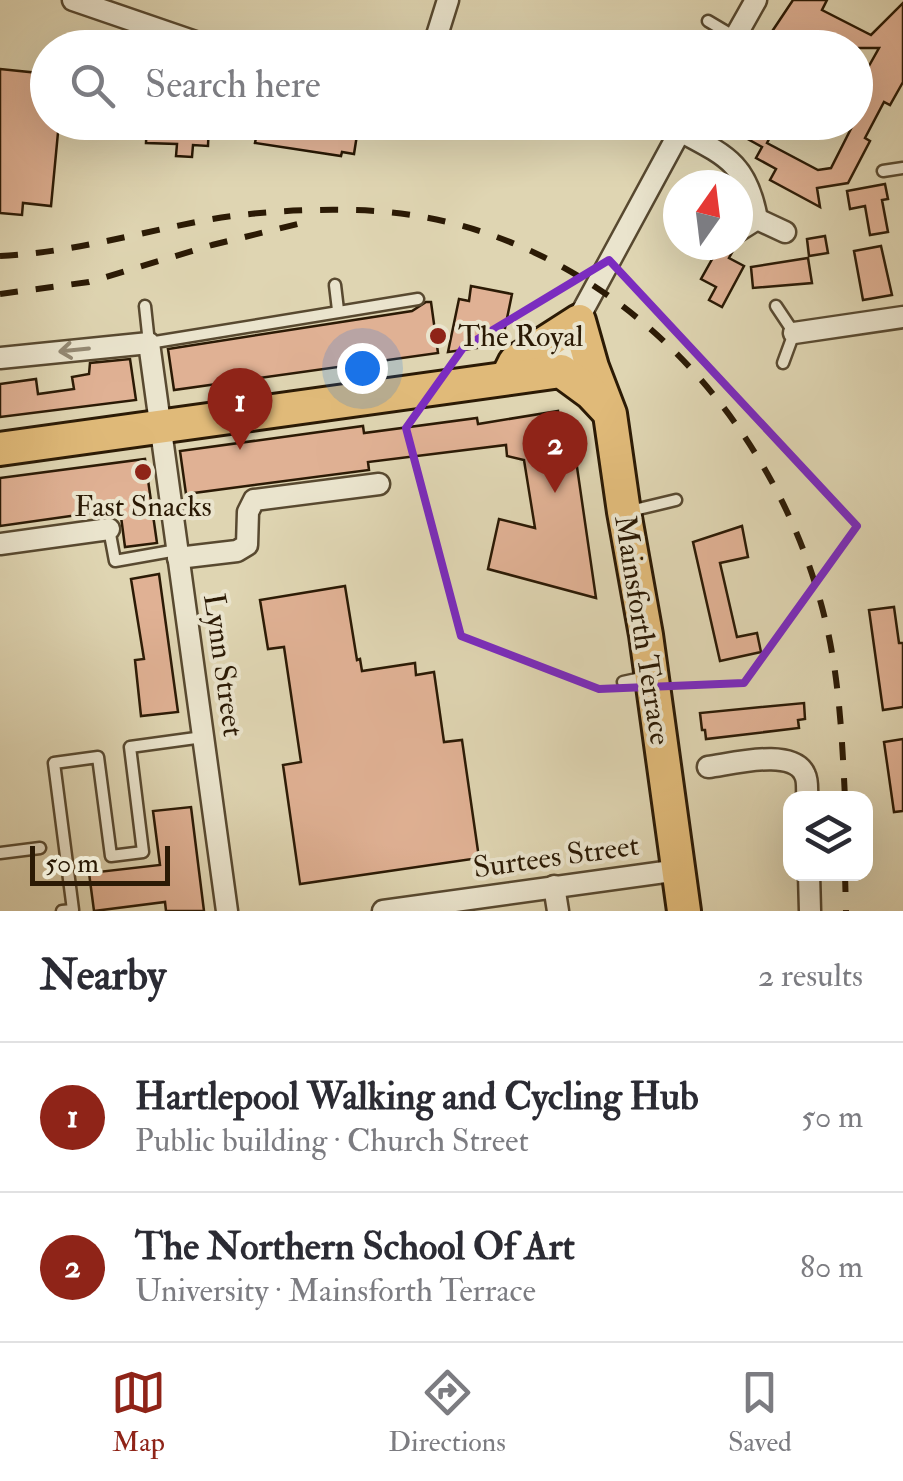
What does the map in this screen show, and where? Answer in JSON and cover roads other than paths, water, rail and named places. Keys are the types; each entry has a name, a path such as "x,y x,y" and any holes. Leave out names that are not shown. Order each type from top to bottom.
{"main road":[{"path":"507,378 515,362 579,321"},
{"name":"Mainsforth Terrace","path":"579,321 610,414 624,512 637,679 684,911"},
{"path":"0,449 560,372 591,393 610,414"}],"street":[{"path":"73,0 160,30"},
{"path":"439,30 448,0"},
{"path":"739,30 756,0"},
{"path":"560,372 579,321 676,140"},
{"path":"701,140 734,164 747,180 758,219 784,232"},
{"path":"753,222 758,219"},
{"path":"794,333 900,323"},
{"path":"0,358 148,342"},
{"name":"Lynn Street","path":"148,342 227,911"},
{"path":"178,554 237,551 247,545 248,512 254,500 378,484"},
{"path":"0,544 110,529"},
{"path":"708,767 779,758 797,764 806,776 807,791"},
{"name":"Surtees Street","path":"383,911 678,870"},
{"path":"809,881 810,911"},
{"path":"554,886 558,911"}],"lane":[{"path":"708,21 718,30"},
{"path":"883,171 903,168"},
{"path":"336,284 338,310"},
{"path":"145,306 148,342 418,299"},
{"path":"776,306 794,333 783,364"},
{"path":"624,512 676,500"},
{"path":"110,529 116,560 178,554"},
{"path":"62,911 73,910 54,763 98,757 111,856 144,852 130,747 204,736"},
{"path":"0,853 40,848"}],"railway":[{"path":"0,256 76,247 238,215 351,210 435,219 514,244 587,281 652,331 710,390 758,458 796,532 823,611 833,657 845,791"},
{"path":"0,294 89,282 310,221"},
{"path":"845,881 846,911"}],"place":[{"name":"The Royal","path":"438,336"},
{"name":"Hartlepool Walking and Cycling Hub","path":"240,450"},
{"name":"Fast Snacks","path":"143,472"},
{"name":"The Northern School Of Art","path":"555,493"}]}
